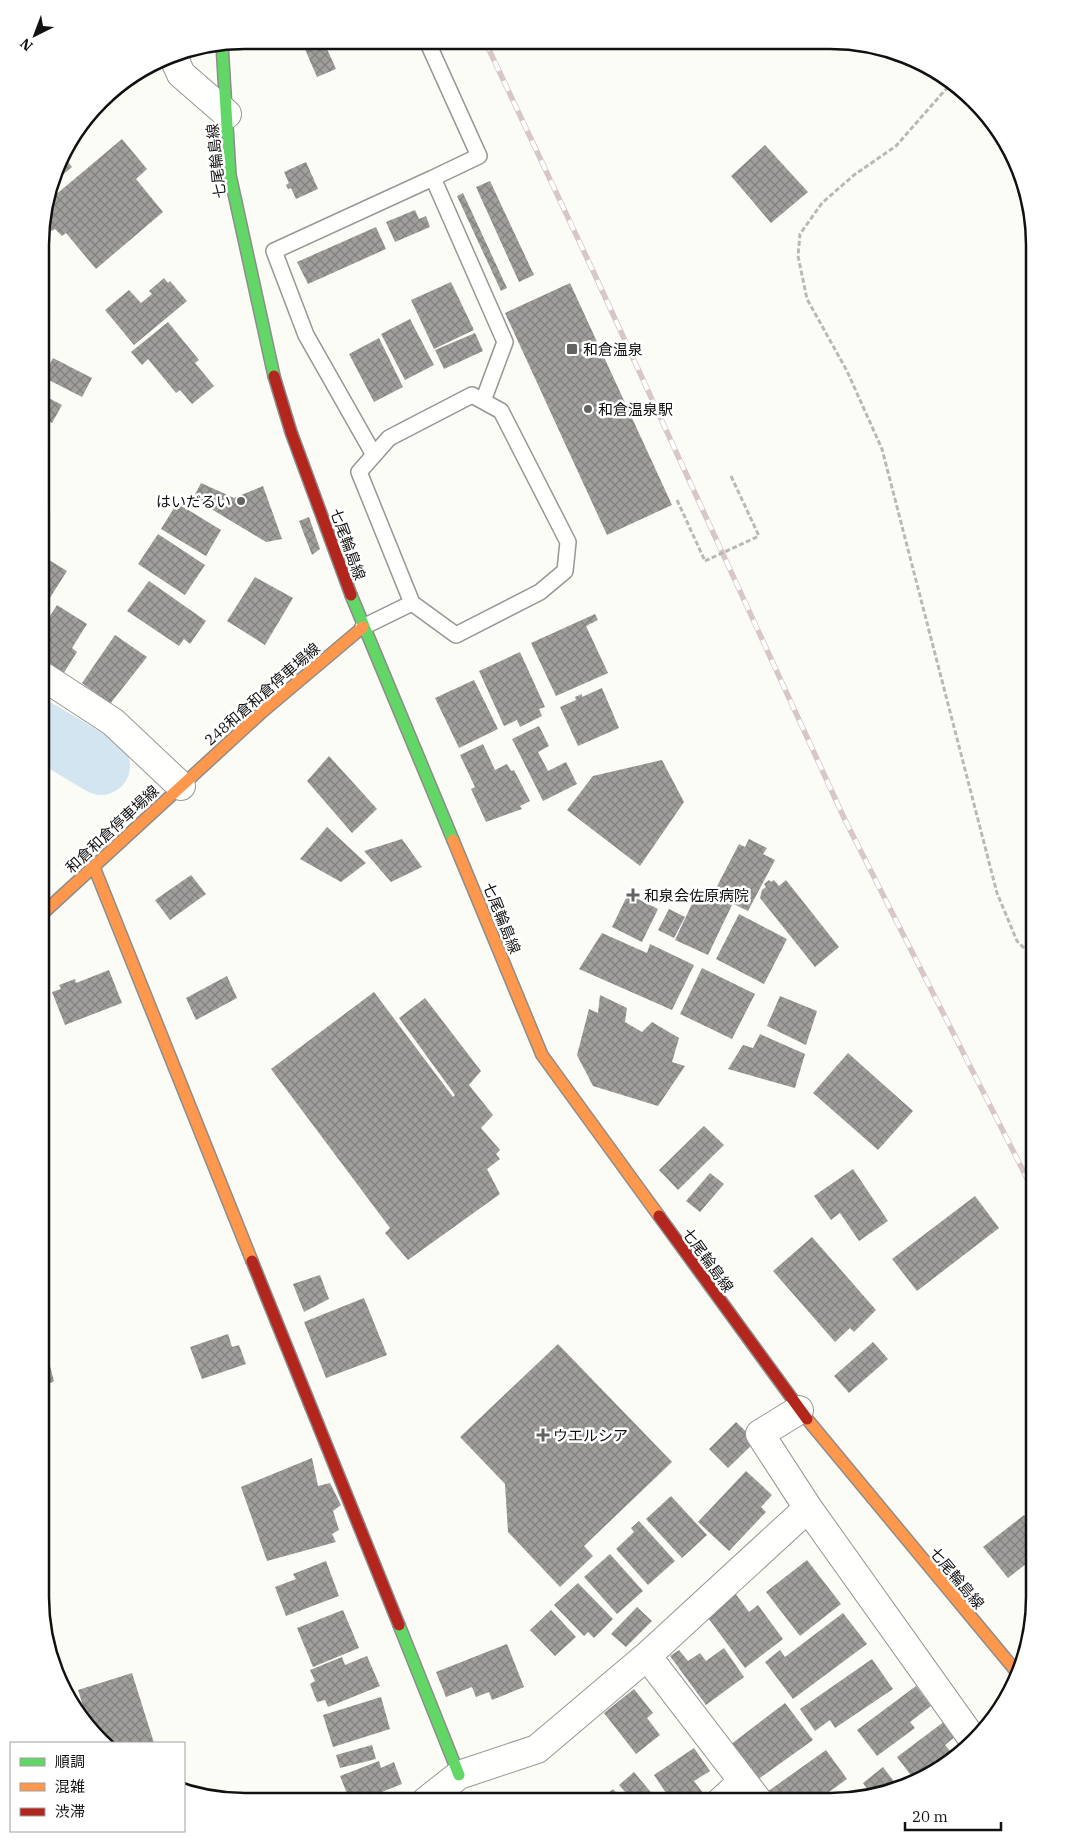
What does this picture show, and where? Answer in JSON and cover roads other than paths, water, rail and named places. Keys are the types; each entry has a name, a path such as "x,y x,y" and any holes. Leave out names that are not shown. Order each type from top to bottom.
{"main road":[{"name":"七尾輪島線","path":"222,50 230,175 272,369 291,432 362,626 460,855 542,1055 799,1410 1013,1668"},
{"name":"248和倉和倉停車場線","path":"181,786 261,713 362,626"},
{"name":"和倉和倉停車場線","path":"49,908 181,786"},
{"path":"94,867 459,1775"}],"street":[{"path":"175,61 181,74 227,114"},
{"path":"49,680 113,722 181,786"},
{"path":"799,1410 760,1434 808,1508 970,1735"},
{"path":"436,1793 459,1775 537,1749 647,1656 808,1508"},
{"path":"647,1656 750,1792"}],"lane":[{"path":"243,240 274,251 479,156 431,49"},
{"path":"433,178 505,342 483,401"},
{"path":"274,251 306,335 374,455"},
{"path":"472,395 501,411 568,542 565,571 540,592 456,635 412,603 359,472 374,455 389,438 472,395"},
{"path":"362,626 412,603"}],"waterway":[{"path":"49,735 101,766"}],"railway":[{"path":"489,49 594,273 845,820 1026,1176"}],"place":[{"name":"和倉温泉","path":"572,349"},
{"name":"和倉温泉駅","path":"588,409"},
{"name":"はいだるい","path":"241,501"},
{"name":"和泉会佐原病院","path":"633,895"},
{"name":"ウエルシア","path":"543,1435"}]}
